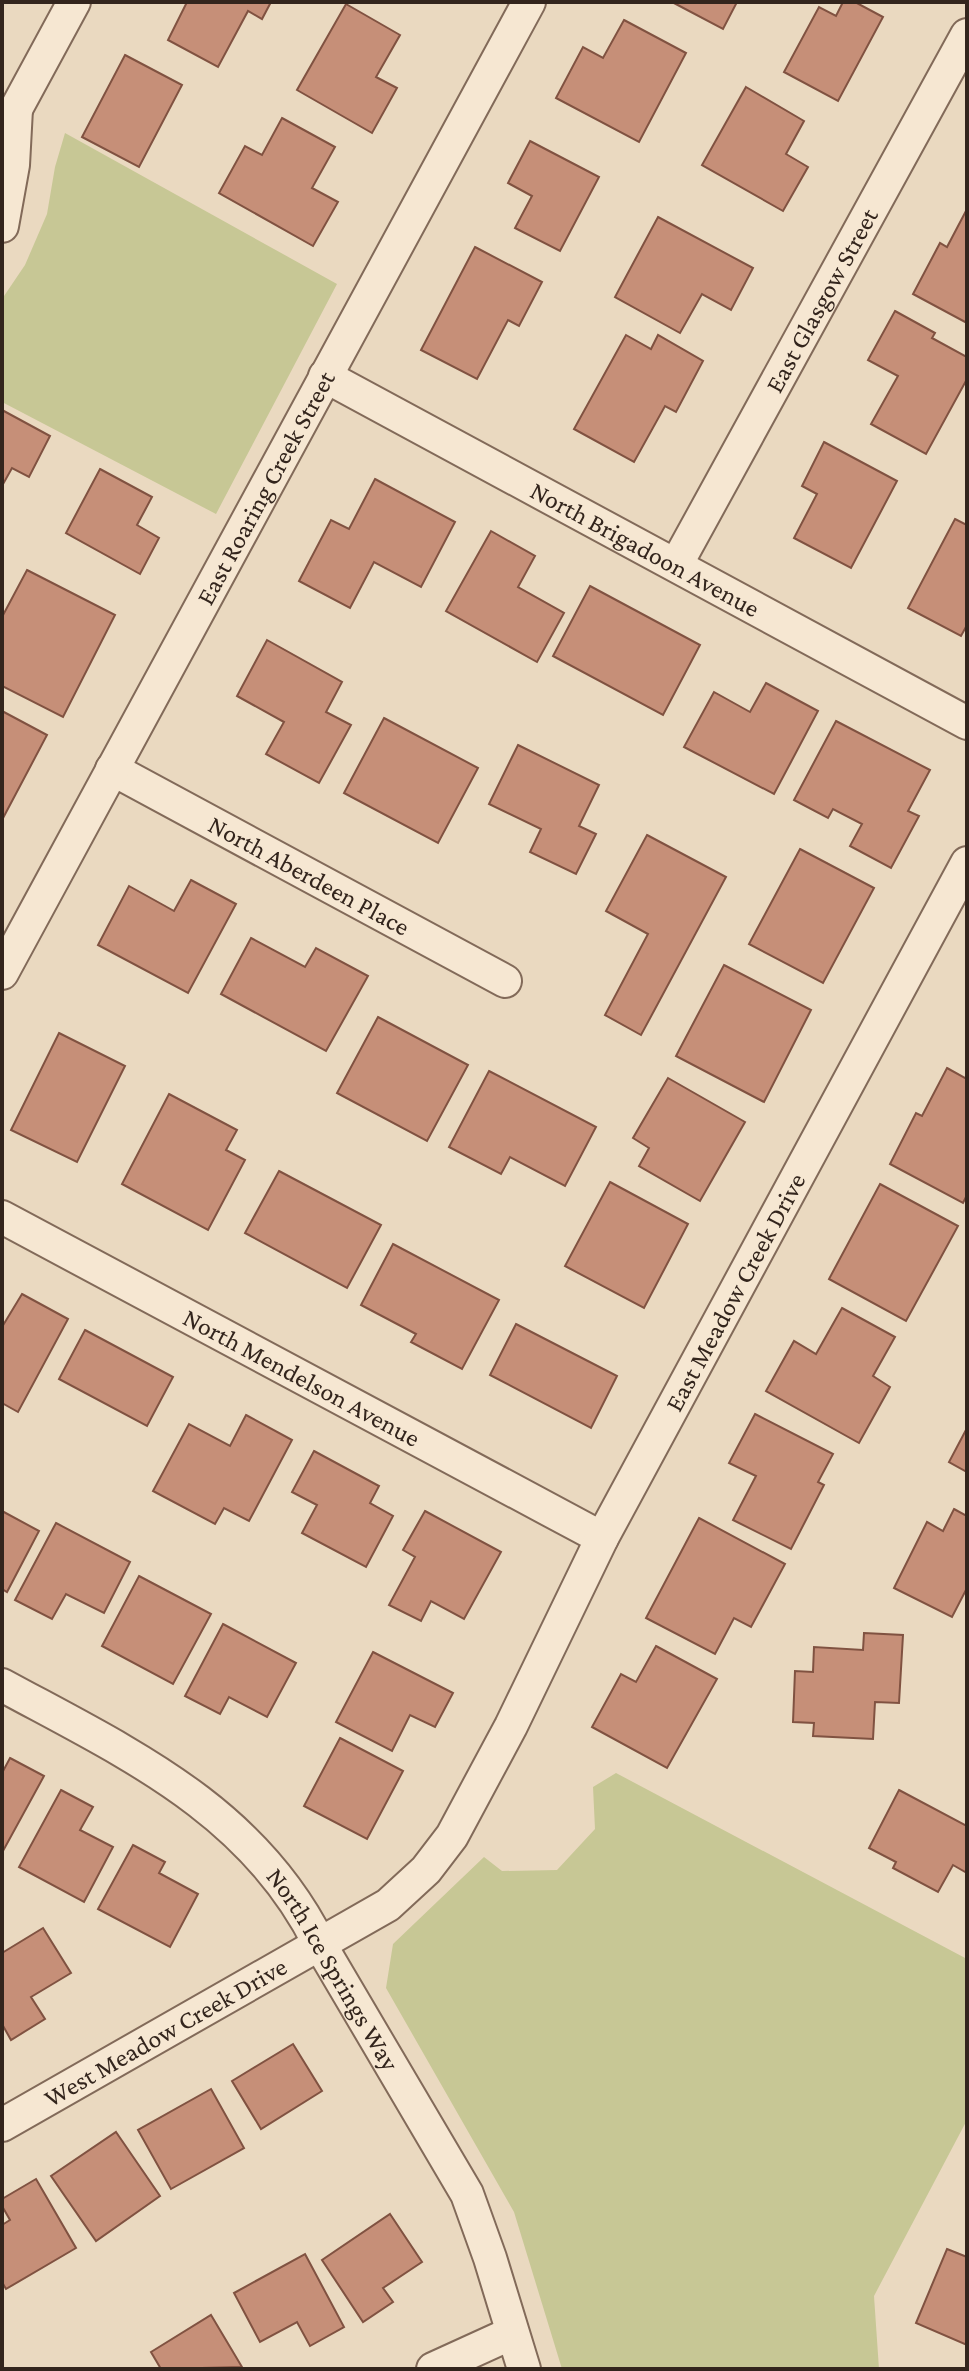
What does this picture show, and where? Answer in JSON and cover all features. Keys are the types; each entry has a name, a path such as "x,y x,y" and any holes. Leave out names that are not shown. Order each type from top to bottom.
{"street":[{"path":"2,226 13,165 9,118 74,2"},
{"name":"East Roaring Creek Street","path":"2,973 529,2"},
{"name":"East Glasgow Street","path":"676,565 967,35"},
{"name":"North Brigadoon Avenue","path":"325,376 967,723"},
{"name":"North Aberdeen Place","path":"112,769 505,981"},
{"name":"East Meadow Creek Drive","path":"511,1726 602,1538 967,863"},
{"name":"North Mendelson Avenue","path":"2,1217 602,1538"},
{"name":"North Ice Springs Way","path":"2,1685 156,1770 212,1810 263,1857 304,1913 467,2194 524,2369"},
{"name":"West Meadow Creek Drive","path":"2,2125 388,1905 407,1890 440,1854 511,1726"},
{"path":"433,2369 512,2333"}],"green space":[{"path":"65,133 337,284 216,514 2,402 2,299 25,265 47,214"},
{"path":"616,1773 967,1959 967,2120 874,2296 879,2369 562,2369 514,2212 386,1988 393,1944 484,1857 502,1871 557,1870 595,1829 593,1787"}],"building":[{"path":"187,2 271,2 262,19 248,11 218,67 168,40"},
{"path":"672,2 737,2 723,29"},
{"path":"843,2 855,2 883,17 838,101 784,72 819,7 836,16"},
{"path":"346,4 400,35 376,77 397,88 372,133 297,90"},
{"path":"624,20 686,53 639,142 556,98 583,47 603,58"},
{"path":"125,55 182,85 139,167 82,137"},
{"path":"746,87 804,121 786,154 808,167 783,211 702,165"},
{"path":"282,118 335,147 312,188 338,202 313,246 219,193 245,146 262,155"},
{"path":"530,141 599,177 560,251 515,228 532,196 508,183"},
{"path":"967,209 967,323 913,294 940,243 947,247"},
{"path":"658,217 753,268 731,310 702,294 680,333 615,297"},
{"path":"475,247 542,282 519,326 508,320 477,379 421,350"},
{"path":"895,311 935,333 932,338 967,357 967,379 926,454 871,424 898,376 868,360"},
{"path":"626,335 651,349 658,335 703,361 676,412 665,406 634,462 574,429"},
{"path":"2,410 50,436 29,477 12,468 2,486"},
{"path":"824,442 897,481 851,568 794,538 817,494 802,486"},
{"path":"100,469 152,497 137,525 159,538 140,574 66,533"},
{"path":"375,479 455,522 421,587 374,562 350,608 299,581 331,520 349,529"},
{"path":"955,519 967,525 967,625 961,636 908,608"},
{"path":"491,531 535,556 518,587 564,613 537,662 446,611"},
{"path":"27,570 115,615 63,717 2,686 2,617"},
{"path":"590,586 700,645 663,715 553,656"},
{"path":"267,640 342,682 326,712 351,725 319,783 266,754 284,722 237,696"},
{"path":"766,683 818,711 774,794 684,747 714,692 750,712"},
{"path":"2,711 47,735 2,820"},
{"path":"384,718 478,768 438,843 344,793"},
{"path":"836,721 930,770 908,811 919,816 891,868 850,846 862,824 833,809 828,818 794,800"},
{"path":"518,745 599,785 579,826 596,834 576,874 530,852 541,829 489,804"},
{"path":"647,835 726,877 641,1035 605,1015 648,934 606,911"},
{"path":"800,849 874,888 823,983 749,944"},
{"path":"191,880 236,904 188,993 98,945 129,886 174,911"},
{"path":"251,938 305,967 316,948 368,976 326,1051 221,994"},
{"path":"724,965 811,1010 764,1102 676,1056"},
{"path":"378,1017 468,1065 427,1141 337,1093"},
{"path":"59,1033 125,1066 77,1162 11,1130"},
{"path":"947,1068 967,1079 967,1195 963,1203 890,1164 916,1113 922,1116"},
{"path":"489,1071 596,1127 565,1186 510,1157 501,1174 449,1147"},
{"path":"668,1078 745,1122 700,1201 639,1166 649,1148 633,1138"},
{"path":"169,1094 237,1130 226,1150 245,1160 208,1230 122,1184"},
{"path":"279,1171 381,1225 347,1288 245,1233"},
{"path":"610,1182 688,1224 644,1308 565,1266"},
{"path":"880,1184 958,1226 906,1321 829,1279"},
{"path":"393,1244 499,1300 462,1369 411,1342 416,1334 361,1305"},
{"path":"22,1294 68,1319 18,1412 2,1403 2,1327"},
{"path":"842,1308 895,1337 873,1376 890,1387 859,1443 766,1391 794,1341 816,1354"},
{"path":"516,1324 617,1376 591,1428 490,1375"},
{"path":"85,1330 173,1377 147,1426 59,1379"},
{"path":"755,1414 833,1454 818,1482 824,1485 791,1549 733,1520 756,1476 729,1463"},
{"path":"246,1415 292,1440 249,1521 224,1508 215,1524 153,1491 189,1424 230,1446"},
{"path":"967,1428 967,1472 949,1462"},
{"path":"314,1451 379,1486 370,1503 393,1516 366,1567 302,1533 317,1505 292,1492"},
{"path":"954,1509 967,1516 967,1588 952,1617 894,1588 927,1522 943,1531"},
{"path":"2,1511 39,1531 7,1592 2,1589"},
{"path":"425,1511 501,1552 464,1619 431,1601 421,1621 389,1605 415,1557 403,1550"},
{"path":"699,1518 785,1564 751,1627 734,1618 715,1654 646,1618"},
{"path":"56,1523 130,1562 104,1613 66,1594 52,1619 15,1600"},
{"path":"139,1576 211,1614 173,1684 102,1646"},
{"path":"223,1624 296,1663 267,1717 229,1697 220,1714 185,1696"},
{"path":"864,1633 903,1635 899,1703 875,1702 873,1739 813,1736 814,1723 793,1722 795,1671 813,1672 814,1647 863,1650"},
{"path":"656,1646 717,1679 667,1768 592,1727 621,1674 636,1682"},
{"path":"373,1652 453,1693 435,1727 410,1715 392,1751 336,1722"},
{"path":"340,1738 403,1771 367,1839 304,1806"},
{"path":"10,1758 44,1776 3,1851 2,1773"},
{"path":"61,1790 93,1807 80,1830 113,1847 84,1902 19,1867"},
{"path":"899,1790 967,1826 967,1873 953,1865 938,1892 893,1868 896,1862 869,1848"},
{"path":"133,1845 165,1862 159,1873 198,1894 170,1947 98,1909"},
{"path":"43,1928 71,1973 31,1997 45,2019 11,2040 2,2024 2,1953"},
{"path":"293,2044 322,2091 261,2129 232,2081"},
{"path":"211,2089 244,2148 171,2189 138,2130"},
{"path":"116,2132 160,2196 96,2241 51,2176"},
{"path":"36,2179 76,2248 6,2289 2,2282 2,2225 10,2220 2,2206 2,2199"},
{"path":"390,2214 422,2262 383,2288 393,2302 363,2322 322,2260"},
{"path":"947,2249 967,2257 967,2345 916,2323"},
{"path":"305,2254 344,2327 310,2346 297,2322 260,2342 234,2293"},
{"path":"211,2315 242,2367 161,2369 151,2352"}]}
